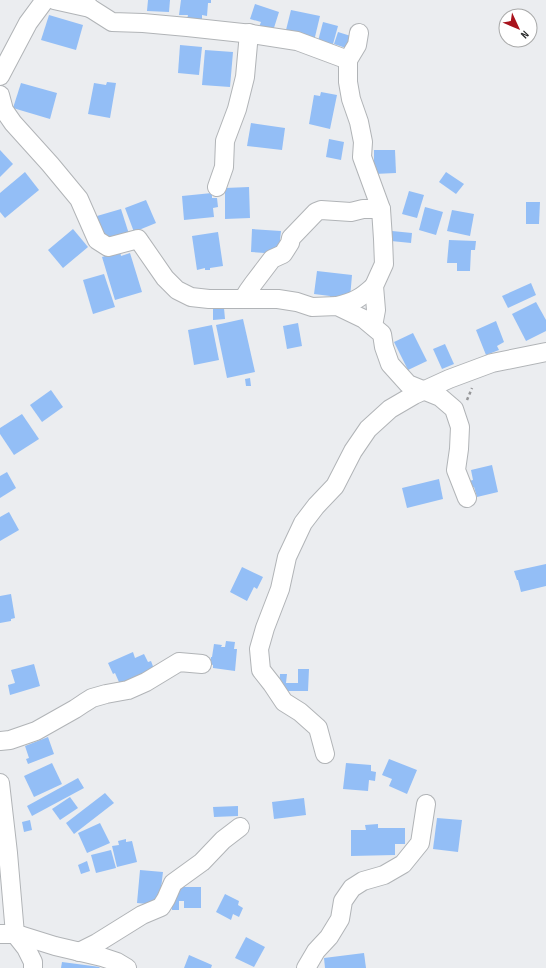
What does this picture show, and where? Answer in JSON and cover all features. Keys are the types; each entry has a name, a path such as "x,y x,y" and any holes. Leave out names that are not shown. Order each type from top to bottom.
{"street":[{"path":"0,76 28,23 45,0"},
{"path":"54,0 86,4 112,22 179,26 249,33 297,41 348,60"},
{"path":"217,187 224,167 225,141 237,109 244,77 249,33"},
{"path":"0,95 4,110 13,123 79,199 97,240 108,247 138,239 165,278 177,290 190,297 209,299 278,299 297,302 312,307 337,306 349,303 363,296 374,286 384,264 381,209 362,157 363,142 359,122 351,99 348,82 348,60 357,44 359,33"},
{"path":"243,299 248,290 272,259 283,254 290,243 291,238 316,212 320,210 351,212 363,209 381,209"},
{"path":"373,326 376,310 374,286"},
{"path":"337,306 364,318 382,334 384,347 390,364 408,384 440,397 454,409 460,427 456,470 467,498"},
{"path":"325,754 318,728 300,712 284,702 261,670 259,649 265,628 280,589 287,557 303,523 316,506 335,486 353,451 368,429 390,409 424,390 480,367 492,363 546,352"},
{"path":"0,741 10,740 36,731 92,698 128,690 146,682 179,662 202,664"},
{"path":"0,783 8,853 8,934"},
{"path":"306,968 316,951 329,937 340,919 343,901 352,888 363,881 384,875 403,864 420,843 426,804"},
{"path":"78,952 97,943 142,915 160,906 166,899 173,883 202,862 223,840 240,827"},
{"path":"8,934 23,936 54,946 102,957 117,962 127,968"},
{"path":"8,934 26,948 33,962 33,968"}],"path":[{"path":"458,422 480,367"}],"building":[{"path":"148,0 170,0 169,12 147,11"},
{"path":"181,0 211,0 211,3 208,3 207,16 202,15 202,20 187,19 188,15 179,15"},
{"path":"255,4 279,12 273,31 259,27 261,22 250,19"},
{"path":"291,10 320,16 314,41 285,34"},
{"path":"49,15 83,25 76,50 41,40"},
{"path":"323,22 338,26 333,44 318,41"},
{"path":"338,32 354,37 349,49 334,44"},
{"path":"180,45 202,47 199,75 178,73"},
{"path":"205,50 233,52 230,87 202,85"},
{"path":"107,82 116,83 110,118 88,114 94,83 106,85"},
{"path":"21,83 57,93 50,119 13,108"},
{"path":"321,92 337,95 330,129 309,124 314,95 320,96"},
{"path":"251,123 285,128 282,150 247,146"},
{"path":"329,139 344,142 341,160 326,157"},
{"path":"0,150 13,164 0,177"},
{"path":"374,150 395,150 396,173 374,174"},
{"path":"25,172 39,190 5,218 0,212 0,193"},
{"path":"446,172 464,184 456,194 439,182"},
{"path":"249,187 250,218 225,219 225,188"},
{"path":"409,191 424,195 417,218 402,214"},
{"path":"212,193 212,198 217,198 218,207 213,208 214,217 184,220 182,196"},
{"path":"146,200 156,223 134,232 125,208"},
{"path":"526,202 540,202 539,224 526,224"},
{"path":"425,207 443,212 436,235 419,230"},
{"path":"121,209 129,234 105,242 97,216"},
{"path":"452,210 474,214 470,236 447,231"},
{"path":"73,229 88,247 63,268 48,250"},
{"path":"252,229 281,231 280,240 285,240 279,254 251,252"},
{"path":"392,231 412,233 411,243 391,241"},
{"path":"218,232 223,266 210,268 210,270 205,270 205,268 197,270 192,236"},
{"path":"449,240 476,241 475,250 471,250 470,271 457,271 457,263 447,263"},
{"path":"120,251 121,256 130,253 142,292 115,300 102,257"},
{"path":"317,271 352,275 350,298 334,296 334,298 314,294"},
{"path":"104,274 115,307 93,314 83,280"},
{"path":"531,283 536,295 508,308 502,296"},
{"path":"536,302 546,320 546,331 526,341 512,314"},
{"path":"224,308 225,319 213,320 213,309"},
{"path":"243,319 255,372 227,378 216,325"},
{"path":"496,321 504,342 497,346 499,350 486,355 476,330"},
{"path":"298,323 302,346 287,349 283,326"},
{"path":"212,325 219,360 194,365 188,330"},
{"path":"413,333 427,361 408,370 394,342"},
{"path":"445,344 454,364 442,369 433,349"},
{"path":"250,378 251,386 246,386 245,379"},
{"path":"51,390 63,407 42,422 30,405"},
{"path":"22,414 39,439 14,455 0,434 0,428"},
{"path":"492,465 498,492 477,497 474,487 471,488 469,481 473,480 471,470"},
{"path":"7,472 16,488 0,498 0,476"},
{"path":"439,479 443,499 407,508 402,488"},
{"path":"9,512 19,530 0,541 0,517"},
{"path":"546,564 546,586 521,592 514,571"},
{"path":"242,567 263,577 257,589 254,587 247,601 230,592"},
{"path":"11,594 15,618 11,619 11,621 0,623 0,596"},
{"path":"226,641 235,642 234,649 237,649 235,671 213,668 213,665 210,664 214,644 225,647"},
{"path":"133,652 135,658 144,654 148,662 151,661 154,669 122,689 115,673 113,674 108,663"},
{"path":"34,664 40,686 10,695 8,685 15,683 11,670"},
{"path":"298,669 309,669 308,691 279,691 280,674 287,674 286,683 298,683"},
{"path":"48,737 54,754 28,764 26,759 29,758 25,746"},
{"path":"389,759 417,770 407,794 389,786 392,779 382,775"},
{"path":"52,763 62,784 34,797 24,776"},
{"path":"346,763 371,765 371,771 376,772 375,781 369,780 368,791 343,789"},
{"path":"78,778 84,788 32,816 27,806"},
{"path":"105,793 114,803 74,834 66,823"},
{"path":"70,797 78,808 60,820 52,809"},
{"path":"304,798 306,815 274,819 272,802"},
{"path":"238,806 238,816 214,817 213,807"},
{"path":"437,818 462,820 458,852 433,849"},
{"path":"30,820 32,830 24,832 22,822"},
{"path":"100,823 110,843 87,853 78,833"},
{"path":"378,824 378,828 405,828 405,844 395,844 395,855 351,856 351,830 366,830 365,825"},
{"path":"126,839 126,842 132,841 137,862 117,867 112,846 119,845 118,841"},
{"path":"111,850 116,868 96,873 91,855"},
{"path":"87,861 90,871 81,874 78,865"},
{"path":"140,870 163,872 159,905 137,903"},
{"path":"178,887 201,887 201,908 184,908 184,901 179,901 179,910 172,910 172,897 178,897"},
{"path":"225,894 239,901 238,905 243,908 239,917 233,914 231,920 216,912"},
{"path":"246,937 265,947 254,967 235,958"},
{"path":"364,953 366,968 325,968 324,958"},
{"path":"189,955 212,965 211,968 184,968"},
{"path":"62,962 100,967 61,968"}]}
